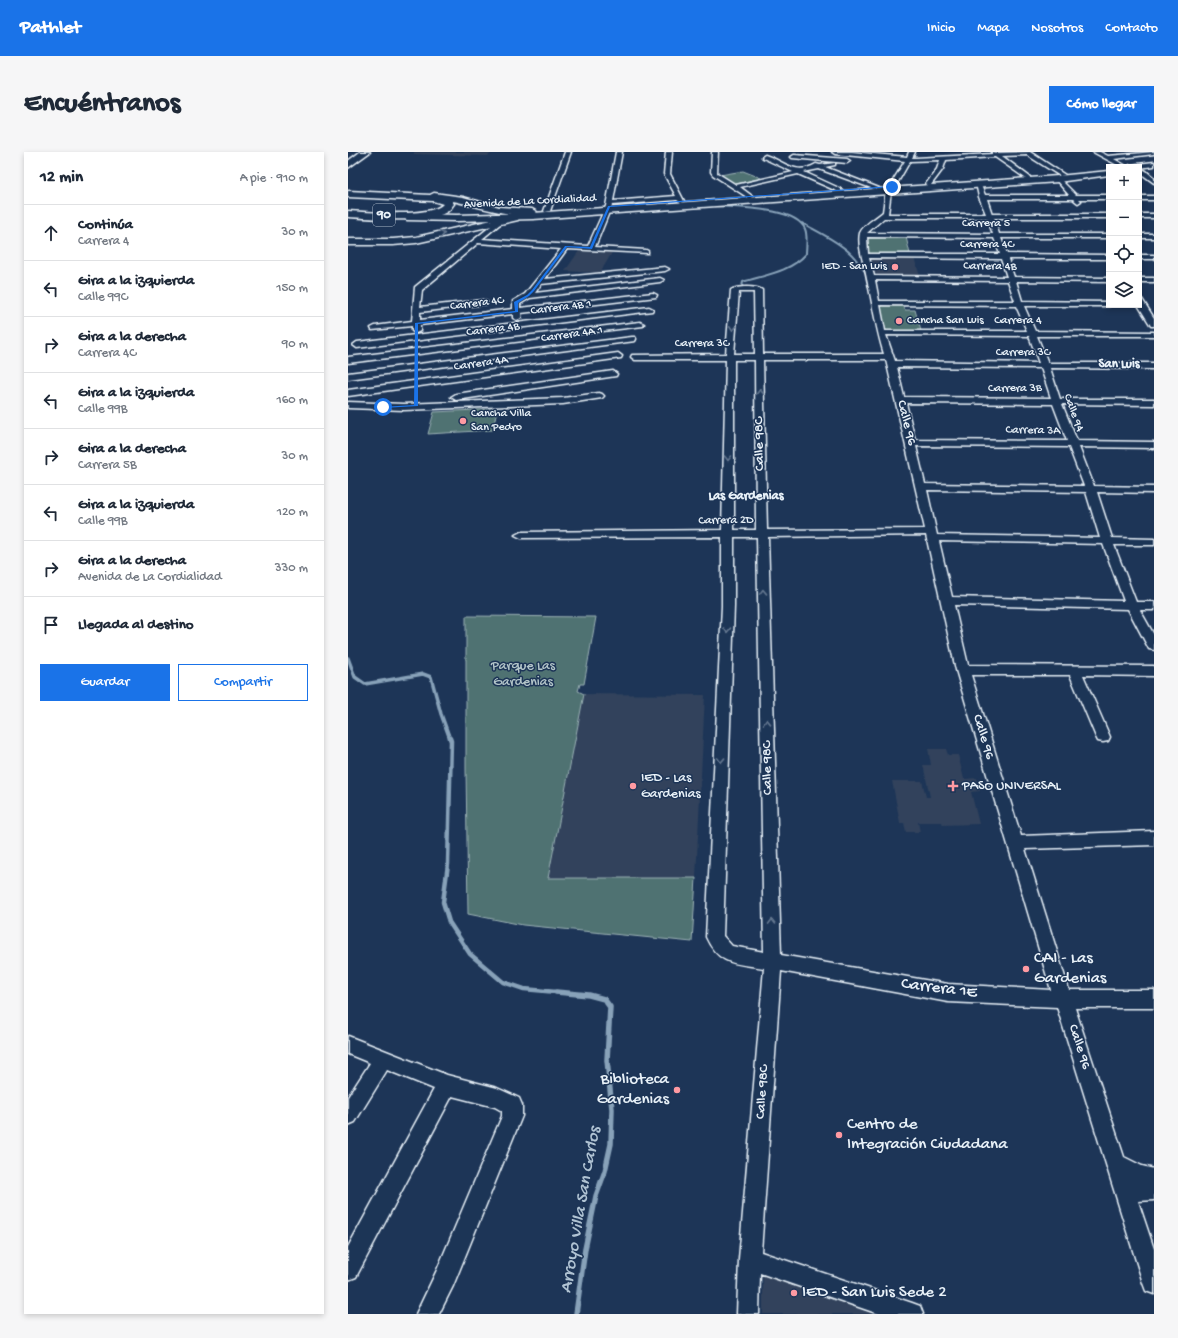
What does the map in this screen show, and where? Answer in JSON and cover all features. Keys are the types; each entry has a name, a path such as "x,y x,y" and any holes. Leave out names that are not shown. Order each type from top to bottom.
{"highway":[{"path":"348,165 366,152"},
{"path":"353,185 378,192 455,198 498,210 533,214"},
{"path":"348,194 433,198 444,200 448,203 448,207 442,211 420,215"},
{"path":"348,242 393,242 416,240 503,219 533,214"},
{"name":"90","path":"348,215 420,215"},
{"name":"90","path":"348,215 407,217"},
{"path":"348,239 404,238 420,234 426,229 427,225 423,222 407,217"}],"main road":[{"path":"1142,166 1154,164"},
{"path":"1142,170 1154,168"},
{"name":"Avenida de La Cordialidad","path":"407,217 457,218 533,214 680,200 750,197 840,190 886,189 929,184 1060,177 1106,169"},
{"name":"Avenida de La Cordialidad","path":"420,215 476,216 533,214 547,211 978,184 1106,173"}],"street":[{"path":"547,211 568,152"},
{"path":"591,248 609,207 619,152"},
{"path":"670,152 667,174 680,200"},
{"path":"715,152 714,172 716,176 750,197"},
{"path":"835,152 848,152 909,159 943,159 994,154 1027,153 1060,177 1076,197 1092,223"},
{"path":"833,173 848,152"},
{"path":"863,235 865,230 871,224 886,213 886,189 905,166 912,152"},
{"path":"1096,152 1119,164"},
{"path":"1107,158 1154,152"},
{"path":"994,154 1028,178"},
{"path":"850,161 794,157 833,173 886,189"},
{"path":"765,158 840,190"},
{"path":"929,184 940,169 943,159"},
{"path":"734,187 841,161"},
{"path":"1001,165 1008,164"},
{"path":"898,165 905,166"},
{"path":"940,169 947,168"},
{"path":"1142,171 1154,181"},
{"name":"Calle 94","path":"978,184 1020,303 1045,366 1072,445 1090,488 1107,541 1132,606 1154,646"},
{"path":"982,197 1106,197"},
{"path":"1142,198 1154,198"},
{"path":"883,216 1106,216"},
{"path":"1142,216 1154,216"},
{"path":"417,396 416,310 418,289 503,219"},
{"path":"1096,229 1102,238"},
{"name":"Carrera 5","path":"863,235 1106,237"},
{"name":"Calle 96","path":"863,235 865,256 871,278 881,333 891,360 963,670 1063,999 1154,1283"},
{"path":"1142,236 1154,236"},
{"path":"477,241 646,252"},
{"path":"525,353 517,325 516,303 528,296 566,246"},
{"name":"Carrera 4C","path":"865,256 1106,257"},
{"path":"1142,257 1154,257"},
{"path":"539,282 665,269"},
{"path":"594,276 601,300"},
{"name":"Carrera 4B","path":"871,278 1106,280"},
{"path":"528,296 660,280"},
{"path":"1142,280 1154,280"},
{"name":"Calle 98C","path":"727,953 718,944 714,937 728,606 727,534 730,356 735,290 758,290 762,534 773,961 750,1259 748,1314"},
{"name":"Carrera 4C","path":"375,328 653,295"},
{"path":"416,310 483,302"},
{"path":"875,303 1106,304"},
{"path":"1142,303 1154,304"},
{"path":"1142,306 1154,324"},
{"name":"Carrera 4B 1","path":"357,345 648,309"},
{"name":"Carrera 4B","path":"348,360 640,324"},
{"name":"Carrera 4","path":"881,333 1154,334"},
{"name":"Carrera 4A 1","path":"348,376 632,339"},
{"path":"545,351 560,391"},
{"name":"Carrera 4A","path":"348,393 417,396 550,366 618,356"},
{"name":"Carrera 3C","path":"635,356 730,356 1045,366 1154,366"},
{"path":"417,396 560,391 613,374"},
{"path":"348,405 383,407 417,396 560,391 599,396"},
{"name":"Carrera 3B","path":"900,400 1154,402"},
{"name":"Carrera 3A","path":"911,443 1154,445"},
{"path":"921,487 1154,490"},
{"name":"Carrera 2D","path":"521,535 932,535 1154,542"},
{"path":"946,602 1154,606"},
{"path":"963,670 1154,671"},
{"path":"1075,671 1103,737"},
{"path":"1015,843 1154,838"},
{"name":"Carrera 1E","path":"727,953 948,993 1063,999 1154,998"},
{"path":"348,1045 447,1085 497,1098 512,1105 512,1116 445,1278 427,1314"},
{"path":"348,1115 383,1060"},
{"path":"348,1269 447,1085"},
{"path":"1117,1164 1140,1176 1154,1179"},
{"path":"1125,1191 1154,1190"},
{"path":"750,1259 912,1314"}],"shaded area":[{"path":"414,152 493,152 488,156 414,154"},
{"path":"581,248 613,251 600,273 565,271"},
{"name":"IED - San Luis","path":"871,258 914,258 920,276 876,276"},
{"name":"IED - Las Gardenias","path":"584,694 705,695 696,878 548,878"},
{"name":"PASO UNIVERSAL","path":"928,749 946,749 948,755 958,755 964,779 977,778 980,791 971,792 979,824 943,825 942,822 918,822 920,832 906,832 904,823 900,823 892,781 922,781 926,797 930,797 923,765 931,765"},
{"name":"IED - San Luis Sede 2","path":"763,1272 887,1314 763,1314"}],"green space":[{"path":"743,171 761,178 736,184 720,175"},
{"path":"866,237 906,237 910,254 869,254"},
{"name":"Cancha San Luis","path":"878,304 903,304 905,310 915,310 921,331 885,331"},
{"name":"Cancha Villa San Pedro","path":"497,409 493,430 428,434 434,412"},
{"name":"Parque Las Gardenias","path":"466,616 596,617 584,684 580,684 578,691 584,694 548,878 696,878 692,942 523,925 468,914"}],"waterway":[{"path":"716,206 751,208 790,216 799,222 806,232 806,254 800,260 785,269 743,282 742,287 737,289"},
{"path":"802,223 827,236 845,248 870,277"},
{"name":"Arroyo Villa San Carlos","path":"348,658 355,677 365,684 423,674 431,677 441,714 450,739"},
{"name":"Arroyo Villa San Carlos","path":"450,738 448,864 443,902 449,922 470,954 503,982 524,989 567,993"},
{"name":"Arroyo Villa San Carlos","path":"556,992 567,993"},
{"name":"Arroyo Villa San Carlos","path":"567,993 589,995 604,999 610,1007 607,1060 612,1109 611,1144 605,1171 596,1196 585,1249 576,1314"}],"place":[{"name":"IED - San Luis","path":"895,267"},
{"name":"Cancha San Luis","path":"899,321"},
{"name":"Cancha Villa San Pedro","path":"463,421"},
{"name":"IED - Las Gardenias","path":"633,786"},
{"name":"PASO UNIVERSAL","path":"953,786"},
{"name":"CAI - Las Gardenias","path":"1026,969"},
{"name":"Biblioteca Gardenias","path":"677,1090"},
{"name":"Centro de Integración Ciudadana","path":"839,1135"},
{"name":"IED - San Luis Sede 2","path":"794,1293"}],"district":[{"name":"San Luis","path":"1119,364"},
{"name":"Las Gardenias","path":"746,496"}],"route":[{"path":"383,407 416,406 416,323 517,312 515,305 516,303 528,296 566,246 591,248 609,206 892,187"}]}
